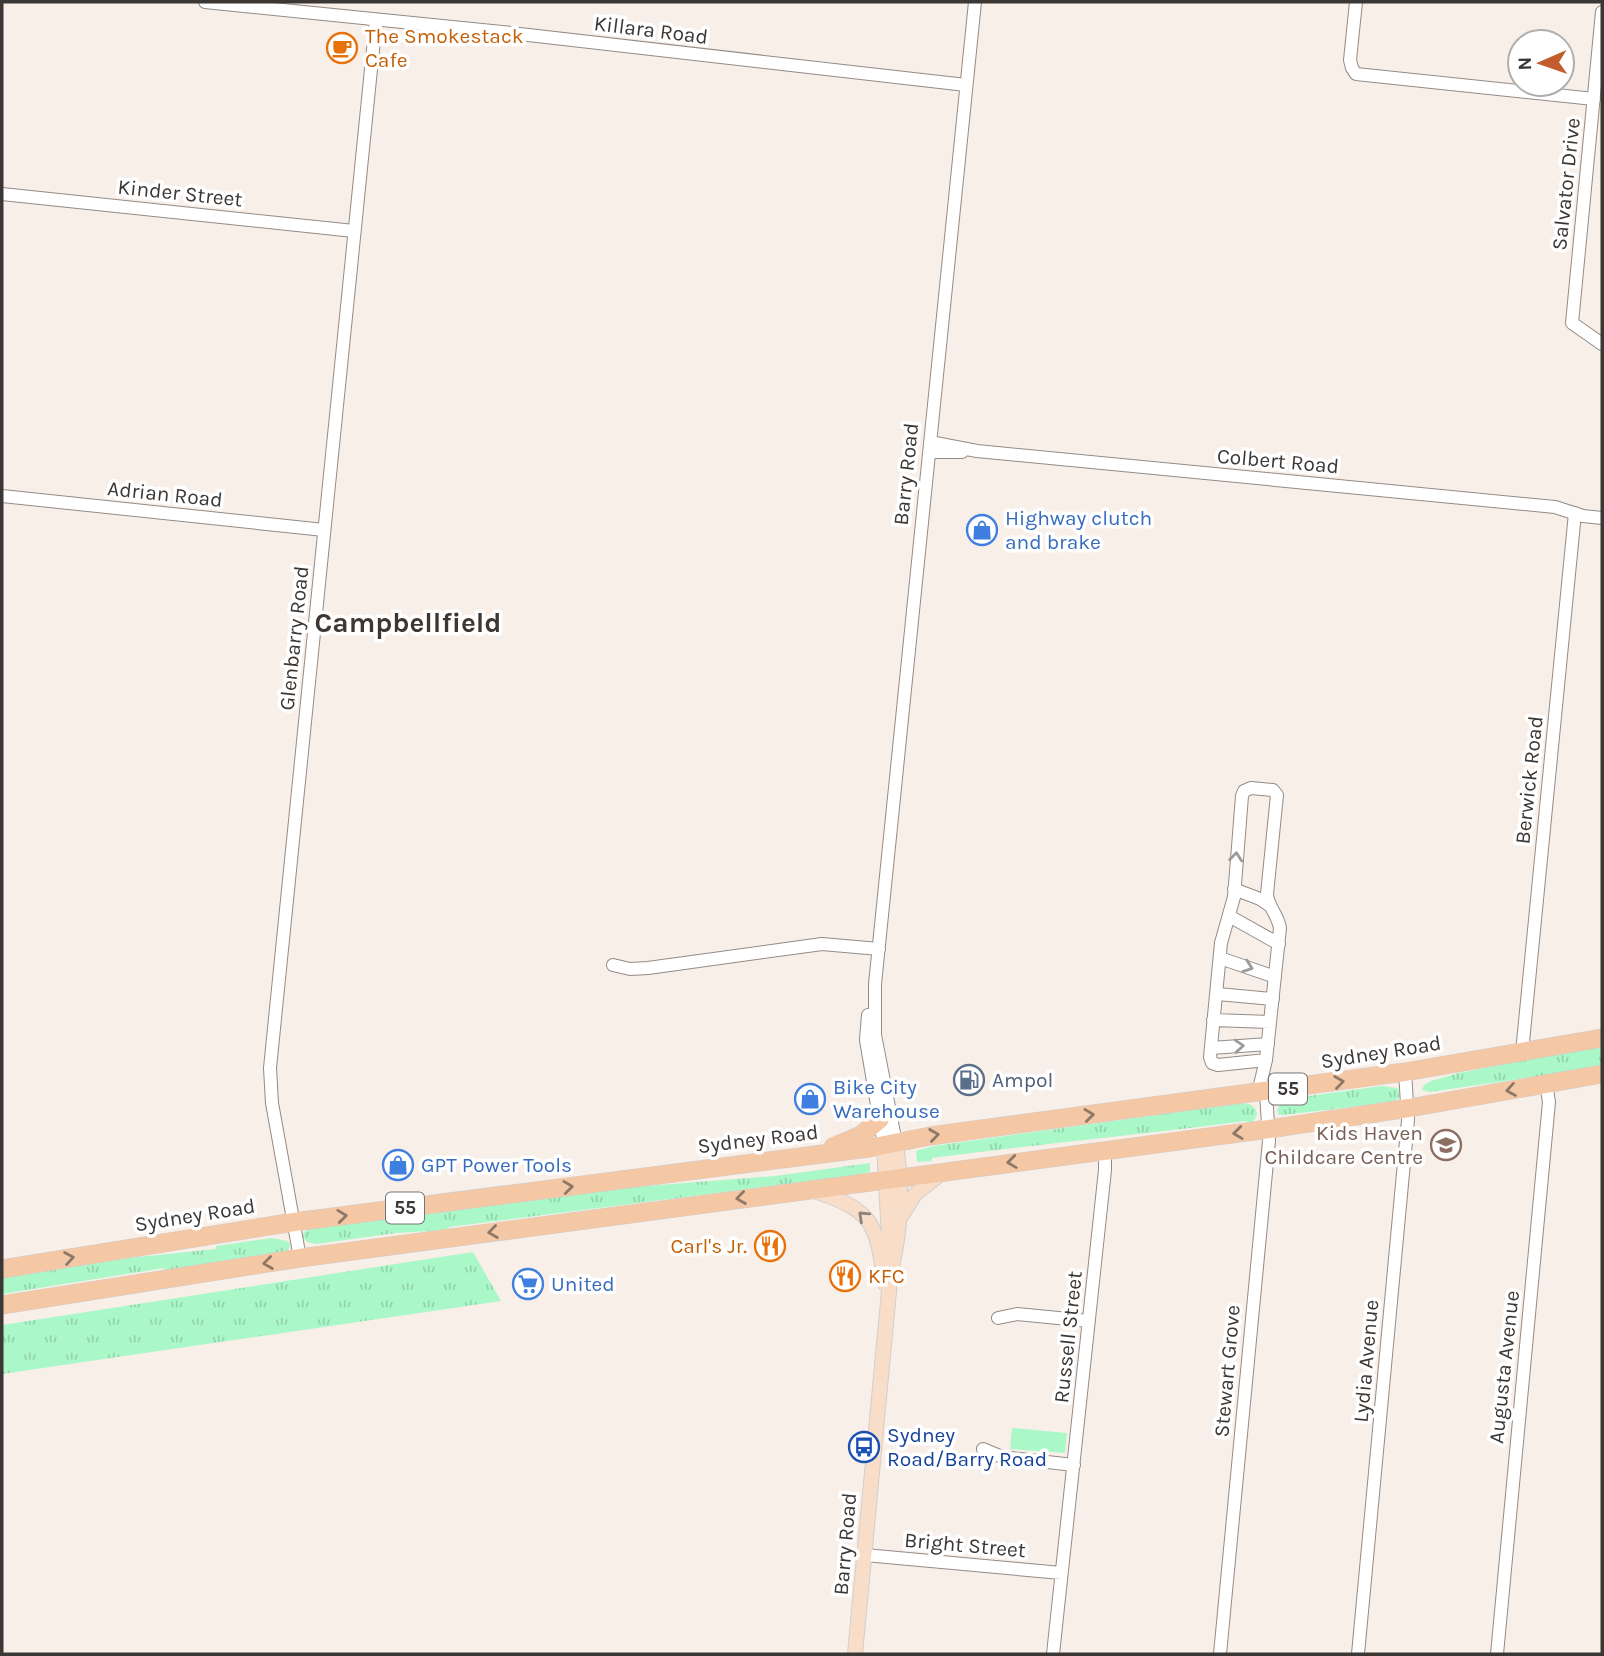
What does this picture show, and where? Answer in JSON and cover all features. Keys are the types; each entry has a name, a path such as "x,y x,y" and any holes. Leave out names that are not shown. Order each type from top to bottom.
{"highway":[{"name":"Sydney Road","path":"2,1269 294,1222 810,1156 930,1136 1262,1093 1405,1072 1602,1038"},
{"name":"55","path":"2,1306 300,1258 1269,1129 1602,1074"},
{"path":"810,1156 861,1135 880,1119"}],"main road":[{"name":"Barry Road","path":"890,1144 900,1219 898,1243 891,1270"},
{"path":"900,1219 915,1194 944,1171"},
{"name":"Barry Road","path":"855,1654 891,1270 893,1178"},
{"path":"809,1189 854,1208 871,1222 878,1240 888,1303"}],"street":[{"name":"Killara Road","path":"205,2 967,85"},
{"name":"Barry Road","path":"890,1144 880,1119 866,1040 879,949 975,2"},
{"path":"1356,2 1350,60 1356,74 1594,99"},
{"name":"Salvator Drive","path":"1602,12 1572,323 1602,344"},
{"name":"Glenbarry Road","path":"300,1258 272,1103 270,1074 376,20"},
{"name":"Kinder Street","path":"2,194 354,231"},
{"name":"Colbert Road","path":"930,447 1555,507 1602,518"},
{"name":"Adrian Road","path":"2,496 324,530"},
{"name":"Berwick Road","path":"1522,1052 1575,513"},
{"name":"Stewart Grove","path":"1220,1654 1269,1129 1262,1093 1280,925 1269,905 1268,886 1277,795 1273,790 1248,789 1242,794 1234,889"},
{"path":"1266,1060 1214,1065 1211,1061 1211,1048 1223,935 1234,889 1269,905"},
{"path":"1229,916 1279,944"},
{"path":"613,965 630,969 648,968 822,944 879,949"},
{"path":"1220,958 1275,977"},
{"name":"Barry Road","path":"875,984 875,1035 890,1144"},
{"path":"1218,994 1273,999"},
{"path":"1213,1020 1270,1022"},
{"path":"1211,1048 1268,1044"},
{"name":"Lydia Avenue","path":"1358,1654 1409,1108 1405,1072"},
{"name":"Augusta Avenue","path":"1497,1654 1549,1102 1546,1084"},
{"name":"Russell Street","path":"1053,1654 1105,1150"},
{"path":"998,1318 1017,1314 1089,1321"},
{"path":"983,1449 1002,1457 1074,1465"},
{"name":"Bright Street","path":"864,1555 1061,1573"}],"green space":[{"path":"1602,1045 1602,1067 1430,1092 1422,1090 1424,1085 1431,1081 1459,1073"},
{"path":"1382,1086 1397,1088 1399,1098 1394,1102 1283,1115 1279,1115 1277,1111 1281,1102 1286,1099"},
{"path":"1242,1103 1256,1110 1257,1115 1253,1122 1011,1148 917,1162 916,1151 934,1146"},
{"path":"870,1163 870,1172 858,1175 449,1227 448,1230 396,1233 316,1244 307,1242 303,1237 304,1232 313,1227 621,1188 775,1176"},
{"path":"272,1238 287,1241 290,1244 289,1249 280,1254 165,1271 164,1268 2,1294 2,1278 119,1259 216,1249 216,1246"},
{"path":"473,1252 501,1301 2,1374 2,1325"},
{"path":"1012,1428 1067,1433 1065,1453 1010,1449"}],"place":[{"name":"The Smokestack Cafe","path":"342,48"},
{"name":"Highway clutch and brake","path":"982,530"},
{"name":"Ampol","path":"969,1080"},
{"name":"Bike City Warehouse","path":"810,1099"},
{"name":"Kids Haven Childcare Centre","path":"1446,1145"},
{"name":"GPT Power Tools","path":"398,1165"},
{"name":"Carl's Jr.","path":"770,1246"},
{"name":"KFC","path":"845,1276"},
{"name":"United","path":"528,1284"},
{"name":"Sydney Road/Barry Road","path":"864,1447"}],"district":[{"name":"Campbellfield","path":"408,622"}]}
